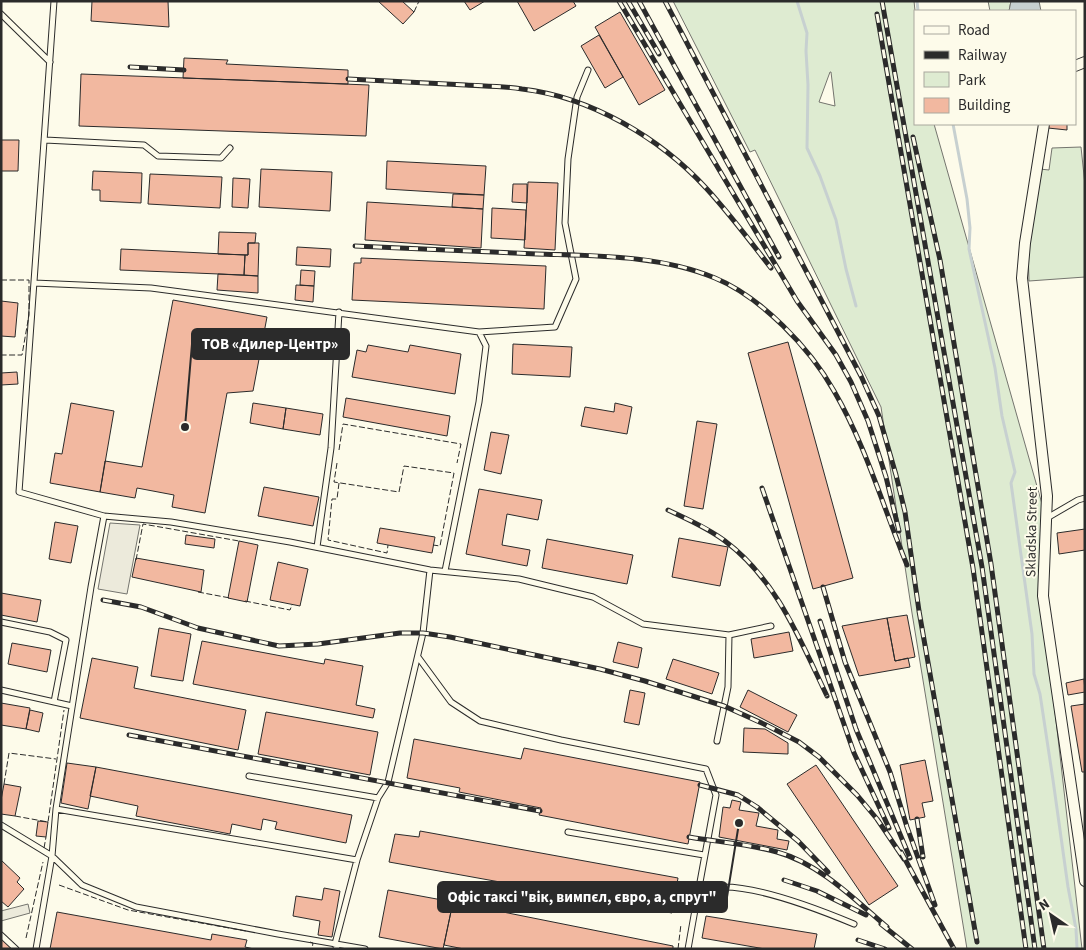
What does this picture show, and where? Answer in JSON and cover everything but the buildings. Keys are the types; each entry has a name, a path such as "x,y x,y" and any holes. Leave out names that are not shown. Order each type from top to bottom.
{"street":[{"name":"Skladska Street","path":"1044,125 1025,243 1022,278 1047,496 1043,596 1085,881"}],"lane":[{"path":"54,1 19,492 104,516 171,522 317,547 430,570 519,579 593,597 643,624 729,635 771,626"},
{"path":"1,14 50,62"},
{"path":"34,282 151,288 479,332 556,327 576,279 564,223 568,158 577,97 588,70"},
{"path":"45,140 144,145 158,156 221,158 230,148"},
{"path":"317,547 331,448 339,312"},
{"path":"445,571 479,402 486,346 479,332"},
{"path":"1047,518 1085,498"},
{"path":"36,949 52,856 56,809 72,706 104,516"},
{"path":"336,946 357,860 378,798 388,782 424,633 430,570"},
{"path":"1,622 50,632 66,640 54,702"},
{"path":"717,741 728,687 729,635"},
{"path":"418,657 451,702 480,721 561,740 706,769 716,795 688,949"},
{"path":"1,690 72,706"},
{"path":"249,776 378,798"},
{"path":"56,809 357,860"},
{"path":"1,826 52,856 82,885 136,907 336,946 365,949"},
{"path":"568,832 704,856"},
{"path":"698,893 723,886 764,893 854,924"},
{"path":"1,935 16,949"}],"green space":[{"path":"673,1 914,1 914,125 934,125 1046,518 1042,597 1082,949 967,949 912,613 881,407 755,150 750,152","holes":["830,72 831,72 835,106 819,102"]},
{"path":"988,1 1011,1 1009,10 990,10"},
{"path":"1081,147 1085,185 1085,277 1029,281 1028,250 1040,169 1049,170 1052,148"}],"shaded area":[{"path":"1011,1 1039,1 1041,10 1009,10"},
{"path":"110,523 140,525 127,594 98,589"},
{"path":"28,904 30,913 1,921 1,911"}],"waterway":[{"path":"797,1 807,33 807,148 820,176 836,220 856,306"},
{"path":"917,1 918,10"},
{"path":"953,125 967,199 970,228 969,249 1015,472 1011,483 1032,634 1034,674 1040,694 1068,887 1076,929 1077,948"}],"railway":[{"path":"619,1 797,301 836,355 851,382 868,421 886,477 899,531"},
{"path":"628,1 659,54"},
{"path":"639,1 779,257"},
{"path":"665,1 861,376 879,416 905,512 919,611 977,942"},
{"path":"882,1 982,567 1035,949"},
{"path":"877,14 973,568 1026,949"},
{"path":"130,67 184,70"},
{"path":"348,79 515,88 548,94 598,111 646,137 688,170 723,207 771,268"},
{"path":"913,137 940,260 991,564 1044,949"},
{"path":"355,246 628,258 694,270 732,287 750,298 783,326 798,341 824,375 856,433 907,565"},
{"path":"762,488 854,753 889,828"},
{"path":"668,510 718,536 743,557 759,574 773,592 797,633 827,696"},
{"path":"823,587 845,662 890,772 907,827 935,905"},
{"path":"103,600 141,607 198,628 279,646 318,644 400,633 423,633 450,637 600,669 724,706 799,742 819,757 857,795 877,819 904,859"},
{"path":"820,621 856,729 910,858"},
{"path":"129,735 540,811"},
{"path":"700,785 738,795 757,807 798,841 828,872"},
{"path":"917,819 923,857"},
{"path":"689,837 756,847 793,858 808,865 836,884 887,927"},
{"path":"901,852 954,949"},
{"path":"784,880 817,891 866,915"},
{"path":"881,924 912,949"},
{"path":"858,940 885,949"}],"fence":[{"path":"414,12 419,1"},
{"path":"1,280 29,280 29,315 22,355 1,355"},
{"path":"339,450 343,424 461,444 457,463"},
{"path":"337,463 334,482 399,492 404,466 454,473 440,546 433,545"},
{"path":"339,483 337,499 332,499 328,540 387,553 388,545"},
{"path":"136,560 143,524 239,541"},
{"path":"198,592 230,598"},
{"path":"245,601 290,610 292,605"},
{"path":"15,816 48,822 64,710"},
{"path":"4,784 9,753 56,759"},
{"path":"44,848 46,837"},
{"path":"26,938 43,862"},
{"path":"59,885 128,910 246,931"},
{"path":"678,949 681,924"},
{"path":"310,942 313,943 312,949"}],"place":[{"name":"ТОВ «Дилер-Центр»","path":"185,427"},
{"name":"Офіс таксі \"вік, вимпєл, євро, а, спрут\"","path":"739,823"}]}
